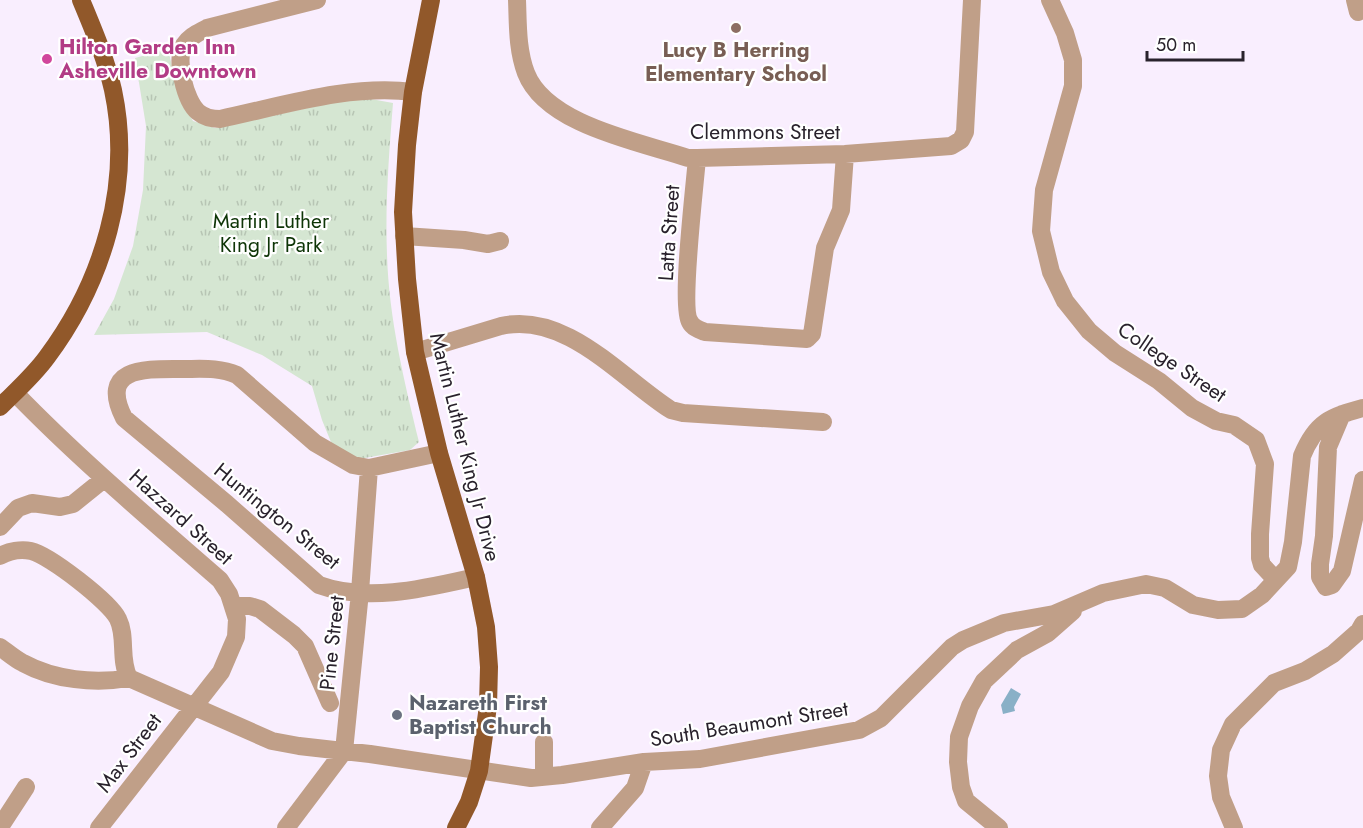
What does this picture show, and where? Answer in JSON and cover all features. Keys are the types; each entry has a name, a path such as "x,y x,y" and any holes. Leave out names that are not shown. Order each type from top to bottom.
{"main road":[{"path":"0,407 46,359 70,323 95,271 115,203 120,141 117,111 104,61 81,0"},
{"name":"Martin Luther King Jr Drive","path":"431,0 413,92 407,145 404,236 415,352 440,453 476,577 486,627 489,667 488,706 479,771 469,802 456,828"}],"street":[{"path":"316,0 207,28 191,36 183,47 181,66 185,90 196,111 211,118 220,119 352,92 391,89 413,92"},
{"name":"Clemmons Street","path":"518,0 521,57 526,75 548,101 585,125 688,158 845,154 940,149 951,146 961,140 965,132 972,0"},
{"name":"College Street","path":"1050,0 1065,33 1073,60 1073,86 1044,190 1041,231 1051,272 1065,301 1083,323 1115,353 1159,381 1192,408 1216,421 1234,425 1256,440 1265,464 1260,558 1262,565 1275,579"},
{"name":"Latta Street","path":"697,158 686,312 690,323 705,332 807,339 812,334 825,248 841,210 845,154"},
{"path":"404,236 488,244 500,241"},
{"path":"415,352 515,323 528,324 554,331 595,351 671,410 683,413 823,422"},
{"name":"Huntington Street","path":"369,468 354,465 315,443 237,375 223,369 147,368 128,374 117,387 116,403 124,418 137,431 227,504 319,585 360,592 385,592 431,587 476,577"},
{"name":"Hazzard Street","path":"15,393 48,427 220,580 229,594 237,619 236,637 221,672 194,705"},
{"path":"1275,579 1288,567 1293,542 1302,456 1307,444 1322,423 1363,408"},
{"path":"1342,414 1329,447 1324,537 1320,564 1320,577 1326,587 1332,585 1342,571 1363,480"},
{"path":"369,468 440,453"},
{"name":"Pine Street","path":"344,751 360,592 369,468"},
{"path":"0,527 18,508 32,503 60,507 73,504 104,478"},
{"path":"0,556 18,550 33,551 58,566 114,611 122,631 124,669 129,678"},
{"name":"South Beaumont Street","path":"600,828 635,788 644,762 700,759 859,730 881,718 951,648 963,640 1004,623 1054,614 1103,593 1146,584 1165,588 1193,604 1218,610 1242,609 1262,595 1275,579"},
{"path":"999,828 966,801 961,787 957,749 970,706 984,681 1000,664 1017,650 1048,633 1086,600"},
{"path":"234,606 250,606 260,609 294,635 309,652 330,703"},
{"path":"1234,828 1221,797 1218,776 1221,750 1233,724 1274,683 1305,671 1333,654 1359,631 1363,624"},
{"path":"0,647 21,663 52,675 97,680 129,678 272,741 299,746 516,777 544,777 644,762"},
{"name":"Max Street","path":"99,828 194,705"},
{"path":"544,742 544,777"},
{"path":"286,828 344,751"},
{"path":"0,827 26,787"}],"green space":[{"name":"Martin Luther King Jr Park","path":"168,49 181,95 193,121 215,128 344,100 371,99 393,103 387,198 388,279 394,326 419,442 410,450 359,459 333,447 312,386 262,355 207,332 94,335 114,299 133,246 143,190 146,126 135,58"}],"water":[{"path":"1011,688 1021,694 1014,707 1015,711 1003,714 1001,705"}],"place":[{"name":"Lucy B Herring Elementary School","path":"736,28"},
{"name":"Hilton Garden Inn Asheville Downtown","path":"47,59"},
{"name":"Nazareth First Baptist Church","path":"397,715"}]}
